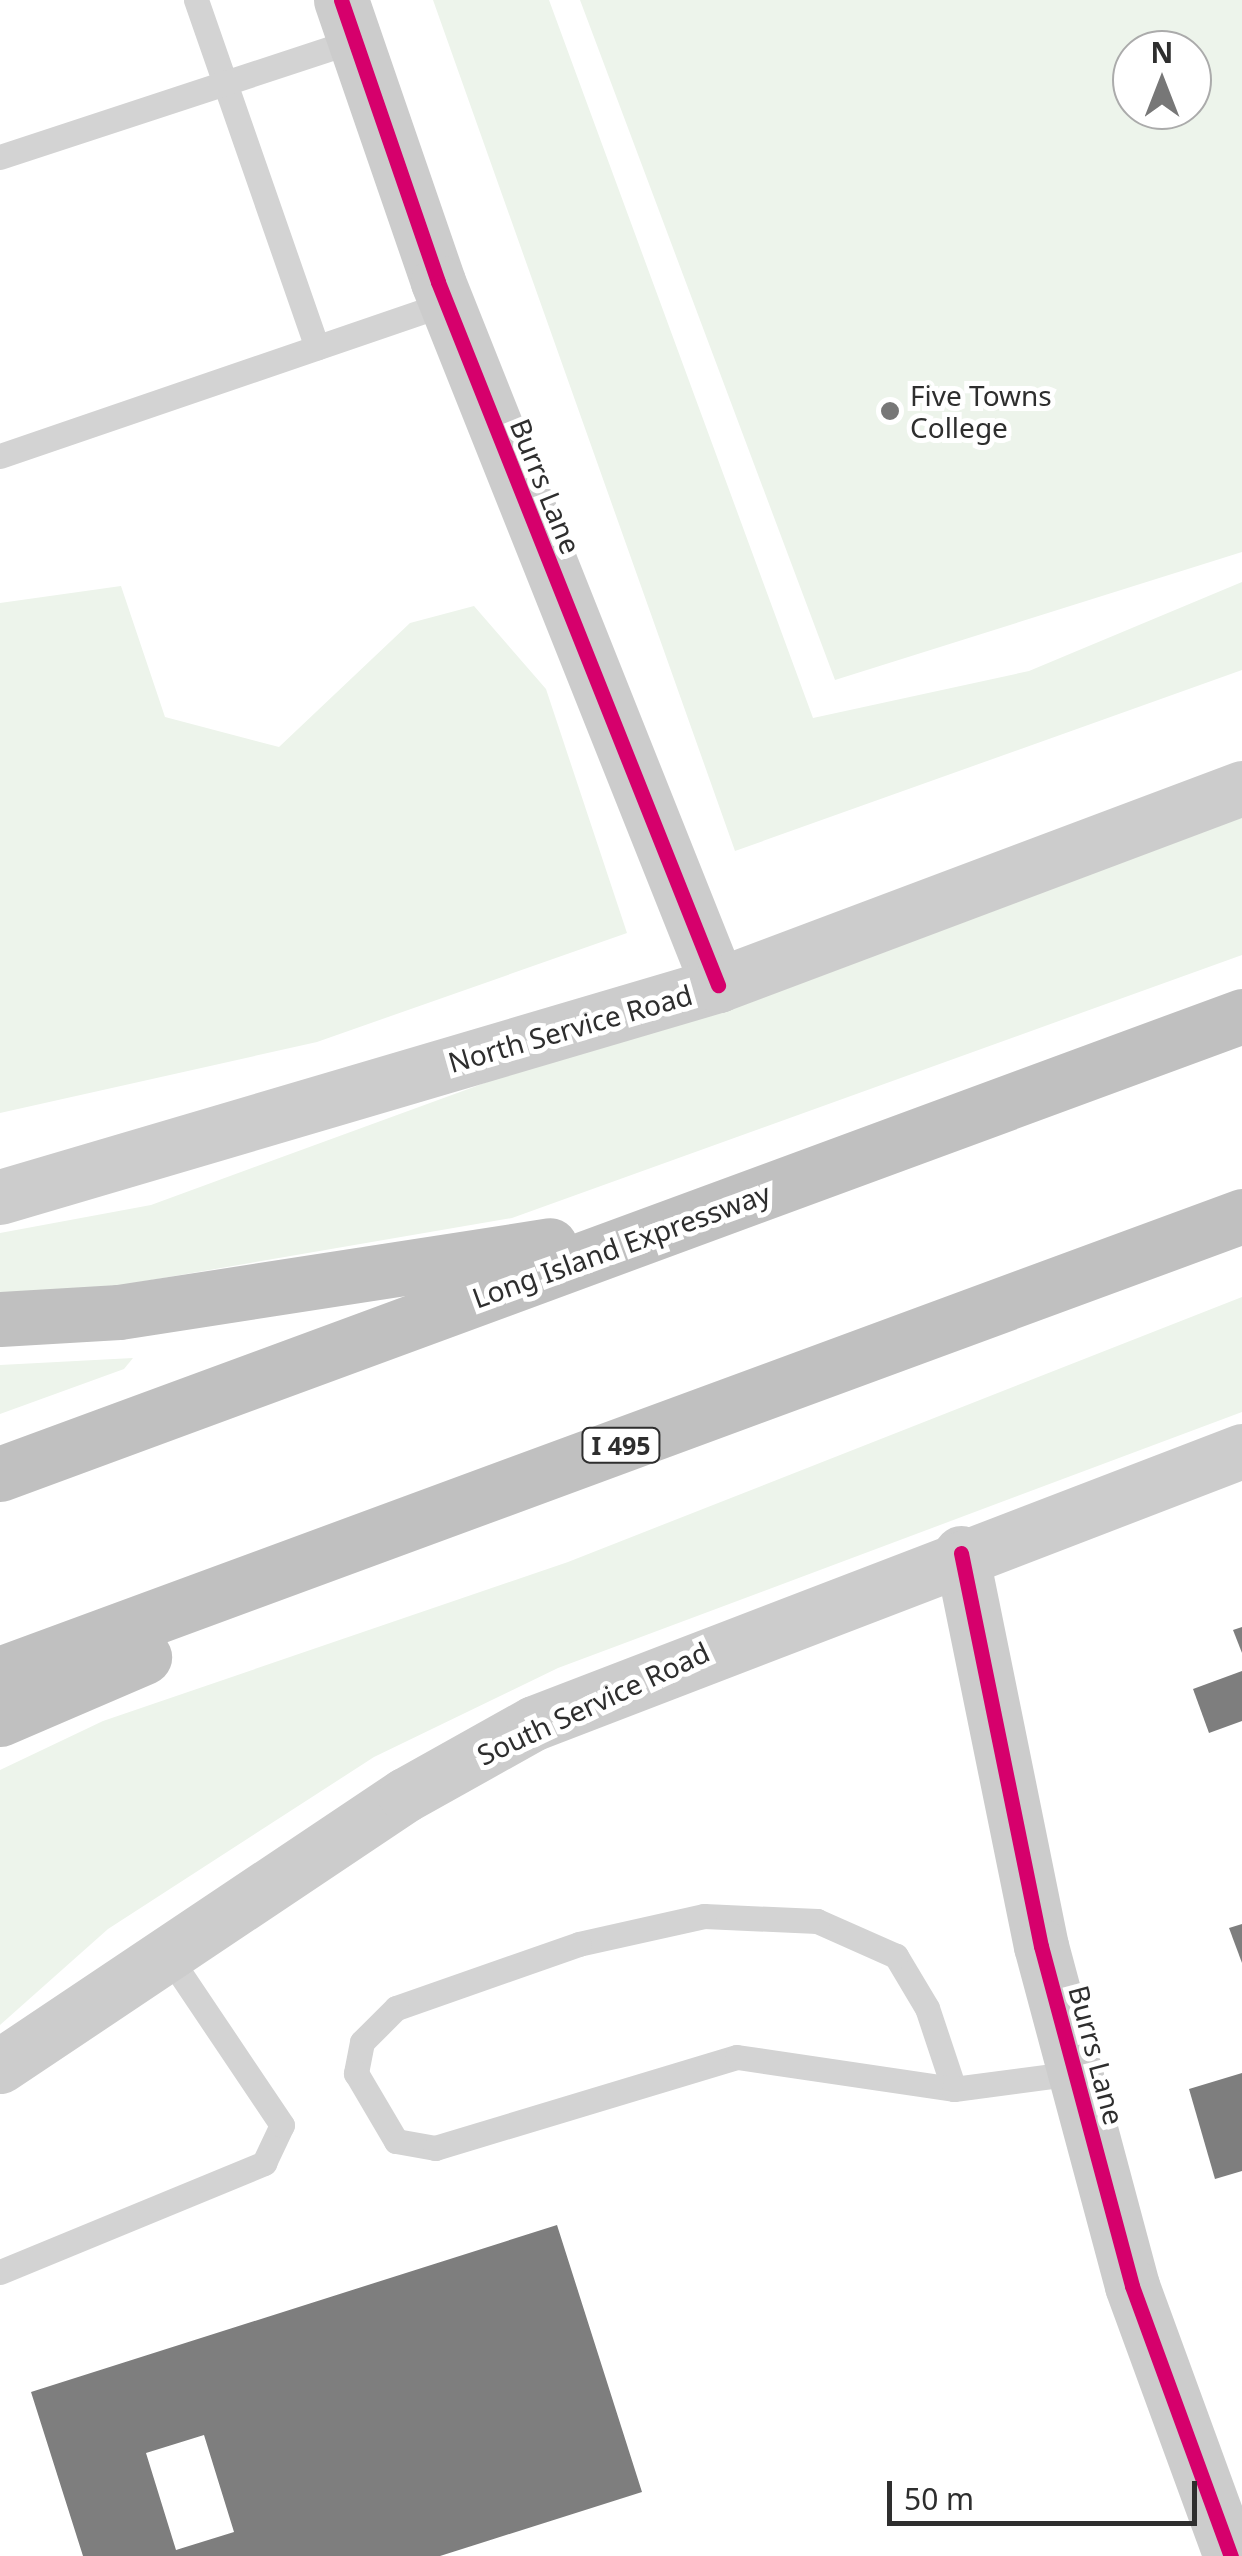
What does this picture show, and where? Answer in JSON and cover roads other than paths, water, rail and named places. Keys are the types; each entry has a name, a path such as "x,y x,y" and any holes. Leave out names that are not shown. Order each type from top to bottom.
{"highway":[{"name":"Long Island Expressway","path":"0,1474 1242,1016"},
{"name":"I 495","path":"0,1674 1242,1216"},
{"path":"0,1319 119,1312 682,1223"},
{"path":"0,1720 747,1399"}],"main road":[{"name":"Burrs Lane","path":"348,20 446,303 718,985"},
{"name":"North Service Road","path":"0,1197 718,985 1242,788"},
{"name":"South Service Road","path":"0,2066 405,1795 534,1723 961,1554 1242,1451"},
{"name":"Burrs Lane","path":"961,1554 1076,2074 1132,2286 1231,2556"}],"lane":[{"path":"196,0 317,348"},
{"path":"0,157 225,83 348,20"},
{"path":"0,456 446,303"},
{"path":"954,2088 927,2008 896,1956 818,1922 704,1916 579,1944 396,2008 362,2042 356,2074 396,2141 435,2148 738,2057 954,2088 1076,2074"},
{"path":"0,2272 264,2163 282,2125 167,1954"}],"place":[{"name":"Five Towns College","path":"890,411"}]}
